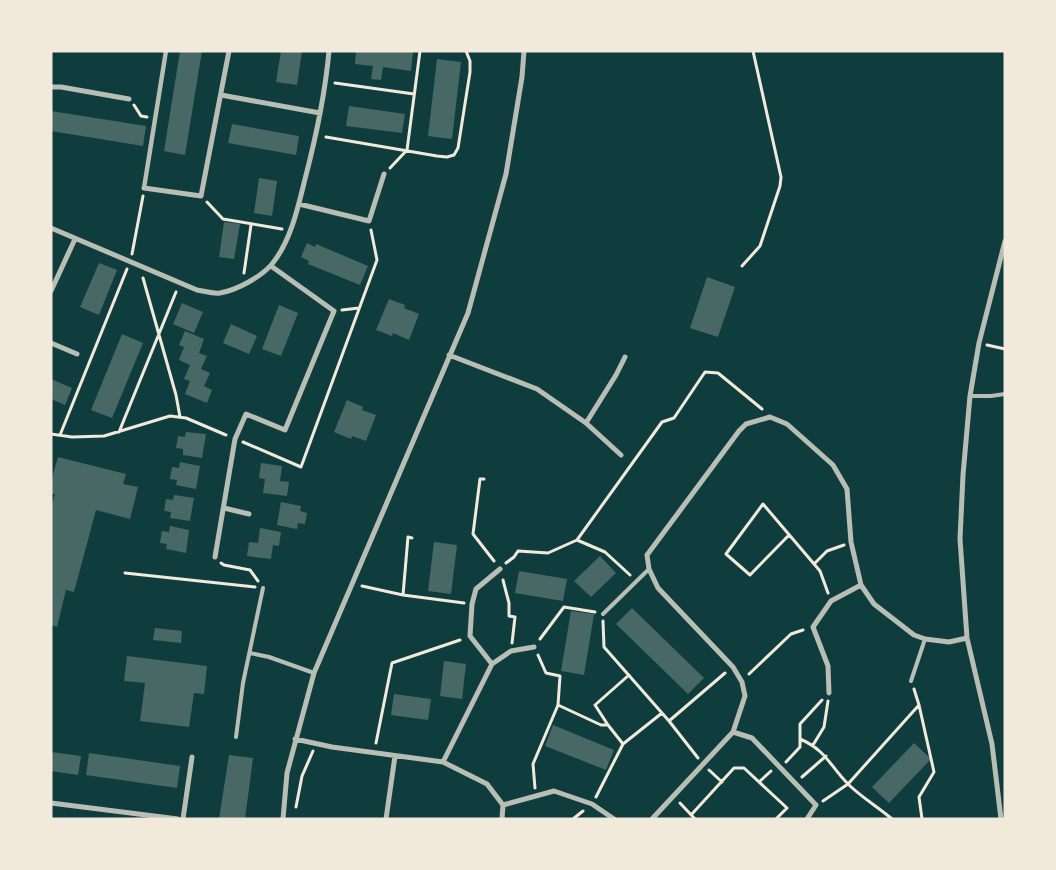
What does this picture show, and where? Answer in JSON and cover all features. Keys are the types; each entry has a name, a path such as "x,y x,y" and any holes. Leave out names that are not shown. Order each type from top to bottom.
{"street":[{"path":"166,51 144,188 201,196 228,51"},
{"path":"51,228 179,284 197,290 218,293 243,286 271,266 281,251 290,230 299,204 316,135 326,82 329,51"},
{"path":"283,819 287,773 314,673 468,313 506,174 522,77 524,51"},
{"path":"51,87 60,86 129,99"},
{"path":"221,95 320,113"},
{"path":"299,204 369,220 384,174"},
{"path":"51,291 74,239"},
{"path":"1001,819 992,744 967,638 960,539 970,396 979,343 1005,241"},
{"path":"215,557 235,439 246,414 285,430 334,311 271,266"},
{"path":"51,342 77,354"},
{"path":"449,355 537,389 586,423 621,455"},
{"path":"586,423 625,357"},
{"path":"652,819 732,732 745,696 742,682 733,667 658,588 649,569 647,555 746,424 770,417 787,424 833,465 847,489 851,542 861,585 874,604 914,636 949,642 967,638"},
{"path":"224,508 249,514"},
{"path":"492,664 470,636 472,604 476,588 500,569"},
{"path":"830,693 828,666 813,627 831,601 861,585"},
{"path":"443,762 492,664 511,651 534,647"},
{"path":"732,732 752,738 816,805 806,819"},
{"path":"295,739 316,744 443,762 487,784 503,806 502,819"},
{"path":"386,819 394,756"},
{"path":"183,819 192,758"},
{"path":"503,806 554,791 592,804 614,819"},
{"path":"51,803 178,819"}],"lane":[{"path":"970,396 1005,394"},
{"path":"603,614 649,569"},
{"path":"236,737 243,683 263,588"},
{"path":"911,681 925,639"},
{"path":"250,653 302,667 314,673"}],"path":[{"path":"384,174 407,150 420,51"},
{"path":"316,135 447,156 454,155 458,148 470,72 470,61 466,51"},
{"path":"742,266 760,246 780,186 781,177 753,51"},
{"path":"326,82 414,94"},
{"path":"129,99 141,116 154,119"},
{"path":"60,435 130,262 144,188"},
{"path":"201,196 223,220 290,230"},
{"path":"51,434 72,438 104,436 170,416 180,417 301,467 377,260 369,220"},
{"path":"243,286 251,225"},
{"path":"140,266 176,395 180,417"},
{"path":"119,432 179,284"},
{"path":"334,311 359,308"},
{"path":"979,343 1005,349"},
{"path":"500,569 518,551 548,553 577,540 662,422 674,418 705,372 718,373 757,404 770,417"},
{"path":"484,479 480,479 473,534 500,569 510,603 509,616 515,617 511,651"},
{"path":"789,535 750,575 726,554 763,504 820,571 831,601"},
{"path":"403,594 408,537 412,538"},
{"path":"577,540 605,552 636,582"},
{"path":"814,564 827,551 851,542"},
{"path":"215,557 224,565 250,570 263,588"},
{"path":"125,573 263,588"},
{"path":"351,584 472,604"},
{"path":"536,796 533,764 558,705 560,676 546,673 534,647 564,607 603,614 604,647 704,764 722,782"},
{"path":"742,682 790,634 813,627"},
{"path":"374,753 392,663 470,636"},
{"path":"669,721 733,667"},
{"path":"624,744 608,725 595,705 629,675"},
{"path":"911,681 919,705 934,772 919,796 922,819"},
{"path":"781,768 800,747 800,724 830,693"},
{"path":"813,745 824,727 830,693"},
{"path":"558,705 601,726 608,725"},
{"path":"816,805 848,784 919,705"},
{"path":"592,804 624,744 662,713"},
{"path":"800,739 813,745 826,756 848,784 892,819"},
{"path":"295,810 302,776 316,744"},
{"path":"795,783 826,756"},
{"path":"691,815 734,768 744,768 787,808 776,819"},
{"path":"673,796 695,819"}],"building":[{"path":"180,51 202,51 185,155 164,151"},
{"path":"281,51 302,51 297,85 276,82"},
{"path":"356,51 413,52 411,71 383,67 381,80 371,79 373,66 355,64"},
{"path":"437,59 461,62 452,139 428,136"},
{"path":"349,106 405,114 402,133 346,126"},
{"path":"51,111 146,126 143,146 51,131"},
{"path":"232,124 299,136 296,155 228,143"},
{"path":"259,178 277,181 272,216 254,213"},
{"path":"224,222 240,224 234,259 219,257"},
{"path":"307,243 315,247 316,244 368,266 360,285 308,264 309,261 301,257"},
{"path":"99,263 117,270 99,315 80,307"},
{"path":"707,277 735,287 718,337 690,328"},
{"path":"389,299 405,305 404,308 419,314 409,340 393,333 392,336 376,330"},
{"path":"182,303 203,312 194,333 173,324"},
{"path":"279,305 298,313 281,356 262,349"},
{"path":"231,324 257,336 249,354 223,343"},
{"path":"185,331 204,339 199,353 207,356 201,369 210,373 204,386 212,390 207,403 185,394 190,381 184,379 190,365 179,360 184,347 179,345"},
{"path":"122,334 143,343 112,418 91,410"},
{"path":"51,379 72,388 65,405 51,399"},
{"path":"347,400 363,407 362,410 376,415 366,441 352,436 351,439 334,432"},
{"path":"186,432 206,434 202,458 183,455 183,449 176,448 178,436 185,437"},
{"path":"58,457 126,474 123,484 138,487 130,519 96,510 74,592 66,590 57,627 51,625 51,507 55,494 51,494 51,481"},
{"path":"180,462 200,466 196,489 176,485 177,480 170,479 172,467 179,468"},
{"path":"261,463 282,466 280,481 289,482 287,496 263,493 265,479 259,478"},
{"path":"174,495 194,498 190,521 170,518 171,512 164,511 166,499 173,500"},
{"path":"281,502 301,506 300,511 307,513 305,524 298,523 297,529 277,525"},
{"path":"170,526 189,530 186,553 166,549 167,544 160,543 162,531 169,532"},
{"path":"260,528 281,532 279,546 273,545 271,559 247,556 249,542 258,543"},
{"path":"434,542 457,545 451,594 428,591"},
{"path":"600,556 616,573 591,597 574,581"},
{"path":"519,571 567,579 563,601 515,593"},
{"path":"632,608 704,678 688,694 616,624"},
{"path":"571,611 594,614 584,675 561,671"},
{"path":"155,628 182,631 181,643 153,640"},
{"path":"127,656 207,666 204,694 194,693 189,727 140,721 145,683 124,681"},
{"path":"444,661 466,664 462,699 440,696"},
{"path":"394,694 431,699 428,720 391,715"},
{"path":"553,725 614,750 606,770 545,746"},
{"path":"914,743 931,759 889,803 872,787"},
{"path":"51,752 81,756 78,775 51,771"},
{"path":"89,753 180,766 177,788 86,775"},
{"path":"229,755 253,758 245,819 219,819"}]}
